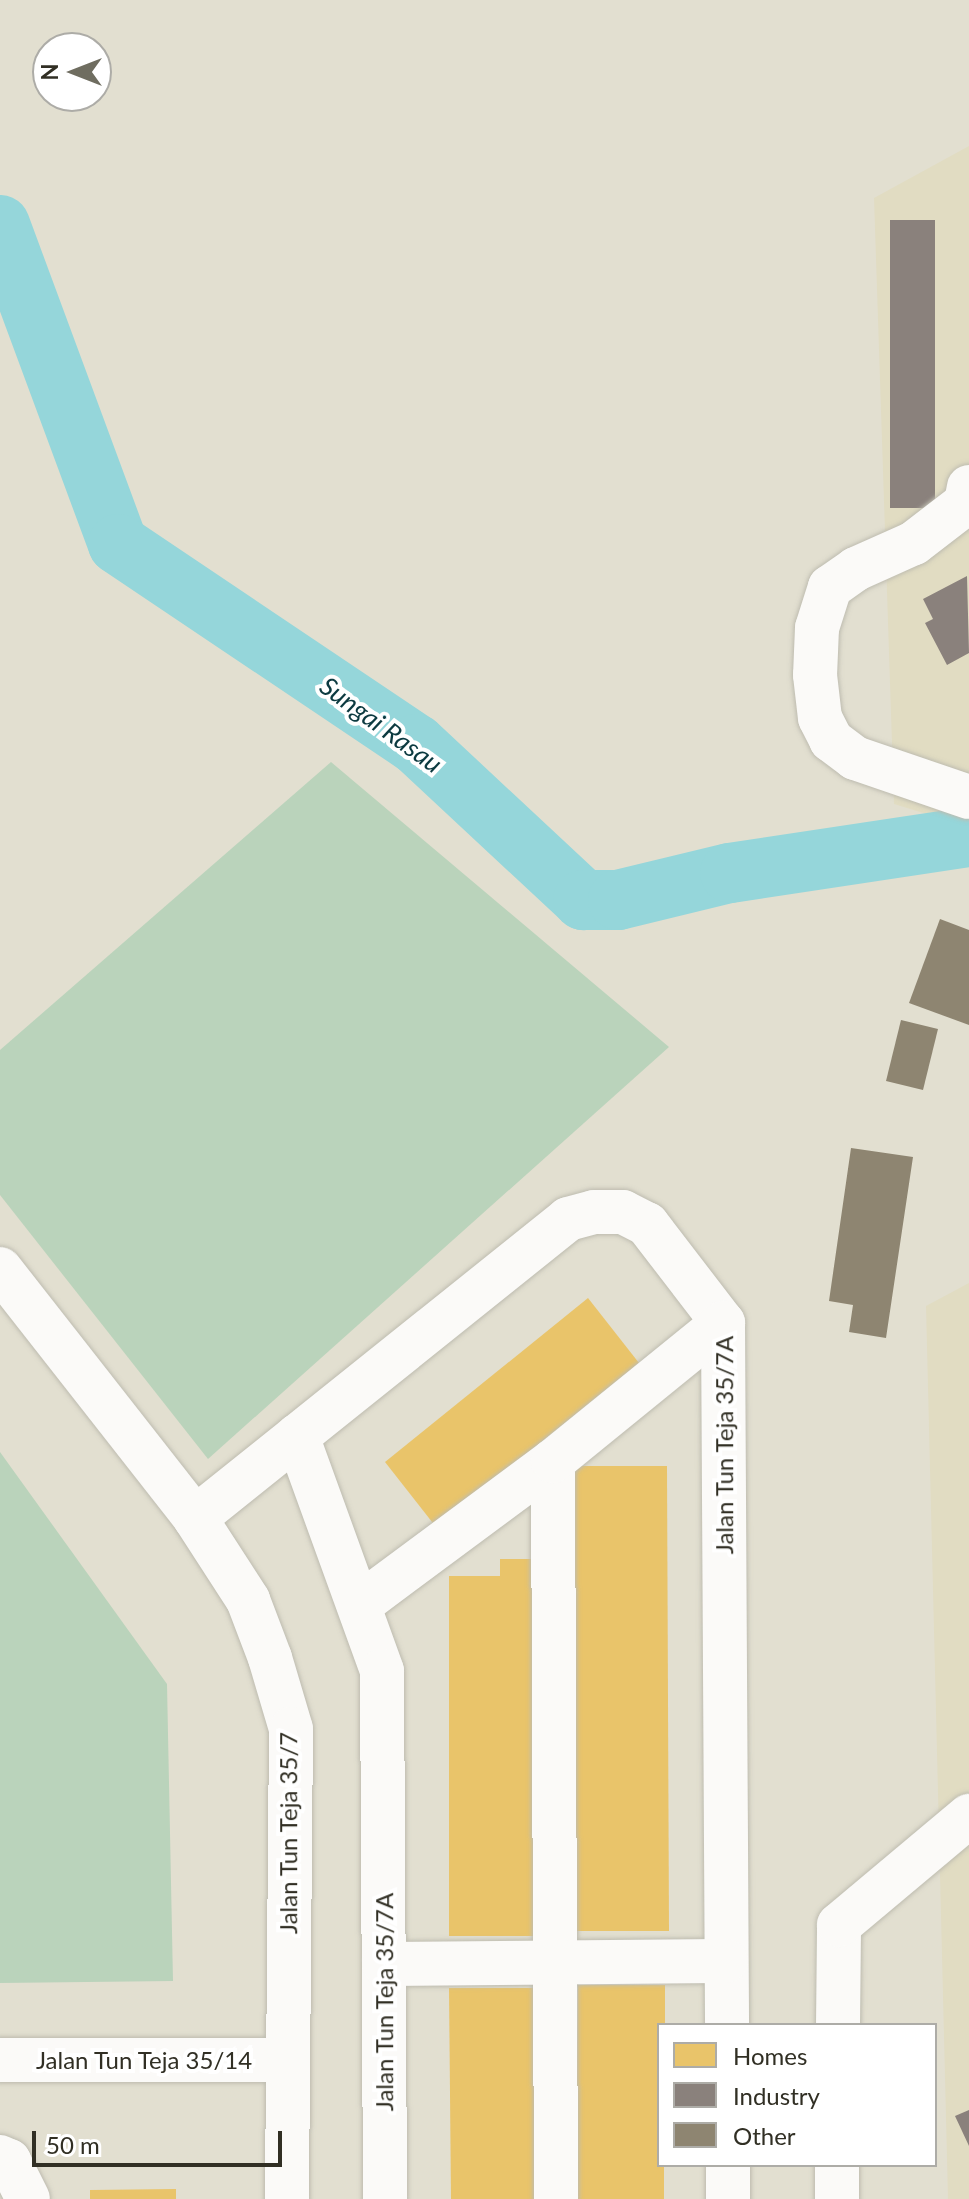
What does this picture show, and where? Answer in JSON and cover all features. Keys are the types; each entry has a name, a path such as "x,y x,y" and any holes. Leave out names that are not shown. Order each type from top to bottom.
{"street":[{"path":"969,487 966,503 914,543 830,587 817,628 815,675 820,718 831,740 855,758 969,797"},
{"name":"Jalan Tun Teja 35/7A","path":"195,1518 568,1219 594,1212 623,1212 647,1224 723,1323 727,2023"},
{"name":"Jalan Tun Teja 35/7","path":"0,1269 195,1518 248,1600 291,1729 287,2199"},
{"path":"359,1605 553,1461 723,1323"},
{"name":"Jalan Tun Teja 35/7A","path":"297,1436 382,1671 385,2199"},
{"path":"553,1461 556,2199"},
{"path":"838,2023 839,1925 969,1816"},
{"path":"384,1964 726,1961"},
{"name":"Jalan Tun Teja 35/14","path":"0,2060 287,2060"},
{"path":"0,2157 9,2161 28,2199"},
{"path":"728,2167 728,2199"},
{"path":"837,2167 837,2199"}],"shaded area":[{"path":"969,146 969,827 894,804 874,198"},
{"path":"969,1283 969,2199 948,2199 926,1306"}],"green space":[{"path":"331,762 669,1047 208,1459 0,1195 0,1050"},
{"path":"0,1452 167,1684 173,1981 0,1983"}],"building: Homes":[{"path":"588,1298 639,1363 436,1527 385,1462"},
{"path":"574,1466 667,1466 669,1931 575,1931"},
{"path":"500,1559 541,1559 541,1936 449,1936 449,1576 500,1576"},
{"path":"578,1985 665,1985 665,2023 657,2023 657,2167 664,2167 664,2199 576,2199"},
{"path":"449,1988 541,1988 543,2199 451,2199"},
{"path":"176,2189 176,2199 90,2199 90,2190"}],"building: Industry":[{"path":"890,220 935,220 935,508 890,508"},
{"path":"967,576 969,653 947,665 925,623 933,619 923,599"},
{"path":"969,2110 969,2146 955,2116"}],"building: Other":[{"path":"940,919 969,930 969,1025 909,1003"},
{"path":"901,1020 938,1029 923,1090 886,1081"},
{"path":"851,1148 913,1157 886,1338 849,1332 853,1305 829,1301"}],"waterway":[{"name":"Sungai Rasau","path":"0,225 118,544 416,744 583,900 618,900 730,873 969,837"}]}
